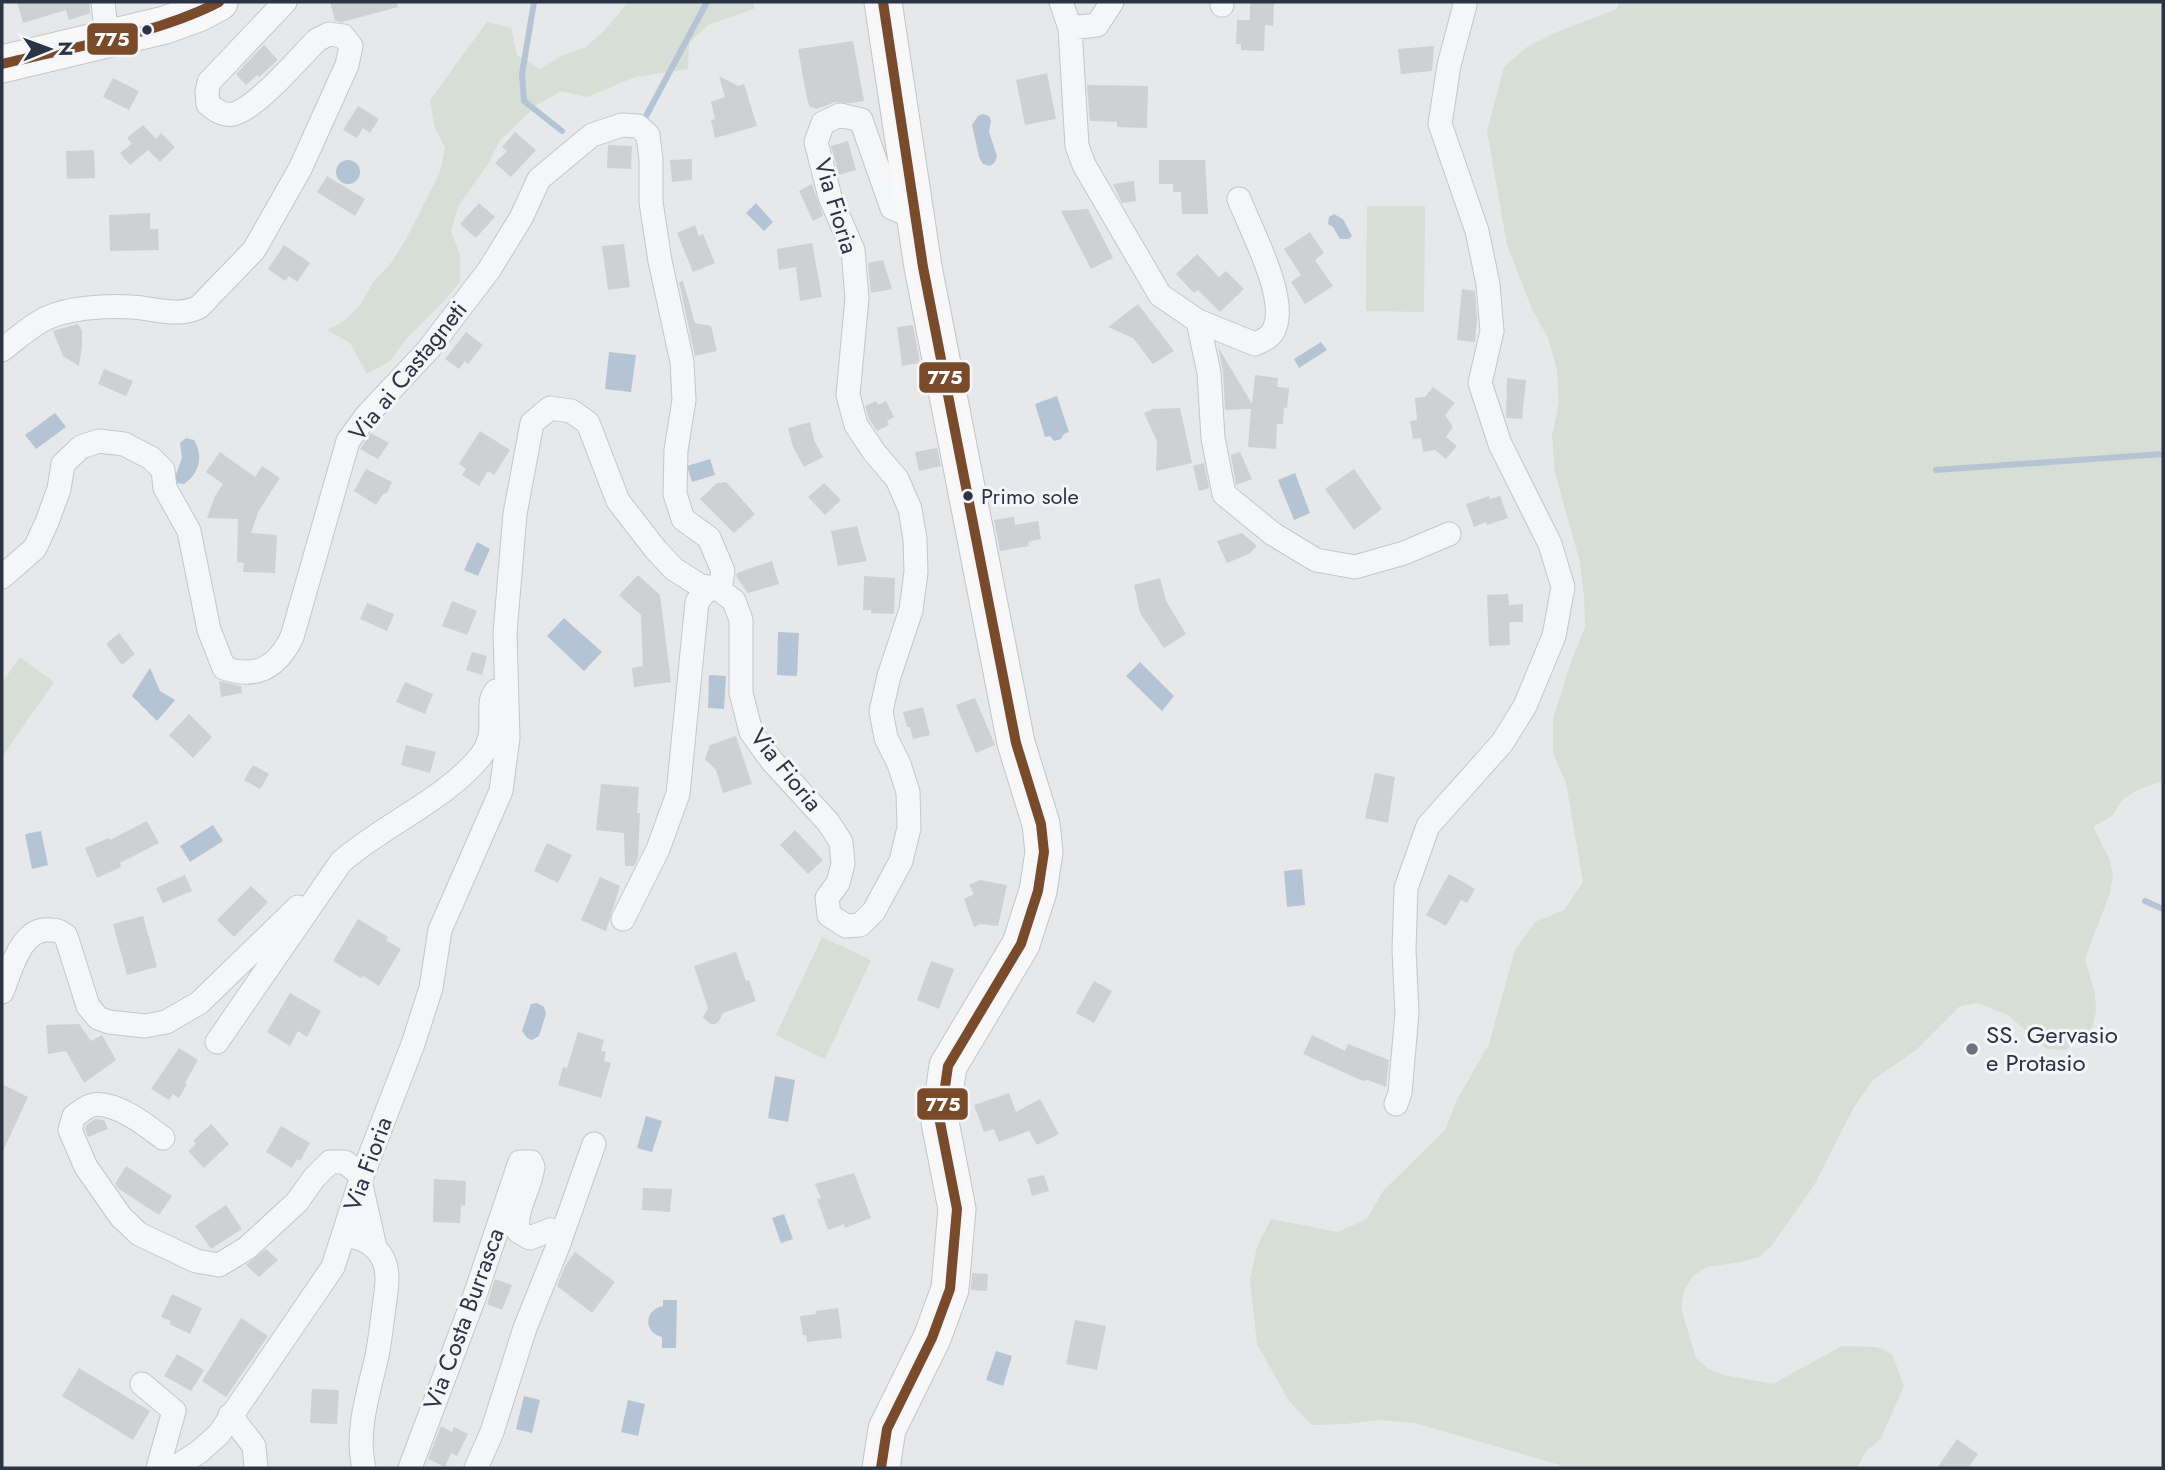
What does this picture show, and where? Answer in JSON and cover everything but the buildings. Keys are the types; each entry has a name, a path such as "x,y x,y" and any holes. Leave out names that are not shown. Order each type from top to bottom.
{"main road":[{"path":"2,64 165,25 219,2"},
{"path":"881,1468 887,1429 932,1338 950,1289 957,1209 940,1122 948,1066 1021,943 1038,891 1044,852 1041,824 1016,743 916,218 883,2"}],"street":[{"path":"103,2 107,39"},
{"path":"2,350 43,319 87,308 131,307 188,313 199,307 254,250 300,169 347,65 351,46 343,36 329,34 317,40 254,103 235,114 216,111 208,104 209,82 285,2"},
{"path":"1061,2 1070,28 1077,146 1084,164 1160,295 1198,321 1255,344 1268,338 1275,327 1278,302 1239,199"},
{"path":"1070,28 1097,25 1112,2"},
{"path":"1396,1104 1400,1093 1407,1013 1404,950 1406,888 1427,826 1503,743 1525,706 1554,636 1563,587 1550,544 1500,444 1480,383 1492,331 1488,284 1477,231 1440,124 1449,65 1464,2"},
{"name":"Via Fioria","path":"174,1468 199,1452 219,1434 333,1267 361,1179 413,1044 431,988 440,930 501,791 508,738 505,634 515,514 532,423 550,408 571,411 588,423 618,501 674,569 699,585 715,589 734,601 741,620 740,693 751,732 772,761 828,822 841,842 843,864 838,883 827,898 829,915 846,926 859,925 874,911 886,892 901,861 909,828 908,792 899,764 886,738 881,710 889,676 912,610 916,572 915,539 910,509 897,479 856,425 848,395 857,298 853,250 830,197 816,142 823,123 840,115 861,120 892,208 916,218"},
{"name":"Via ai Castagneti","path":"2,577 35,548 59,489 63,464 81,447 99,441 124,444 151,458 163,470 165,488 189,531 209,630 224,668 240,673 252,673 270,666 292,637 348,441 367,415 428,350 489,271 521,218 540,179 592,135 622,125 638,126 648,135 651,202 660,261 682,362 684,400 676,450 676,494 683,519 709,538 723,571 715,589"},
{"path":"1198,321 1209,373 1213,438 1224,494 1273,534 1316,560 1355,567 1404,553 1450,534"},
{"path":"623,919 658,849 678,794 697,602 715,589"},
{"path":"217,1042 341,862 364,842 458,780 481,756 492,730 489,701 496,691 506,691"},
{"path":"2,992 24,943 31,934 42,929 53,930 66,936 88,1006 98,1018 126,1026 145,1027 166,1022 198,1003 298,907 316,898"},
{"path":"163,1138 137,1119 109,1107 92,1105 74,1116 70,1130 86,1167 121,1217 139,1234 196,1261 219,1265 247,1248 297,1202 314,1178 330,1162 345,1162 361,1179 375,1247 384,1261 388,1280 379,1345 364,1417 362,1440 365,1468"},
{"path":"476,1468 492,1432 525,1328 558,1246 594,1144"},
{"name":"Via Costa Burrasca","path":"410,1468 474,1298 520,1162 531,1162 532,1173 521,1203 518,1231 524,1237 530,1238 552,1231 558,1246"},
{"path":"343,1236 357,1236 375,1247"},
{"path":"142,1384 174,1411 158,1468"},
{"path":"230,1415 254,1446 256,1468"}],"shaded area":[{"path":"628,2 754,2 754,9 708,25 689,43 688,69 635,77 587,97 562,91 538,104 500,140 488,164 458,206 451,231 460,255 460,282 406,339 390,361 367,374 350,343 327,330 343,322 361,304 373,282 391,263 440,172 445,148 434,125 430,100 487,22 511,28 517,55 540,69 562,56 586,47 605,30"},
{"path":"1619,2 2163,2 2163,781 2137,790 2122,800 2112,816 2093,827 2109,858 2113,875 2110,893 2085,959 2095,994 2096,1011 2092,1028 2080,1041 2065,1050 2047,1049 2008,1015 1977,1003 1960,1006 1916,1050 1873,1080 1854,1107 1813,1187 1772,1245 1759,1257 1707,1267 1693,1276 1684,1290 1681,1308 1696,1358 1708,1369 1723,1375 1773,1384 1842,1346 1877,1347 1892,1354 1904,1386 1880,1440 1866,1451 1857,1468 1564,1468 1415,1423 1379,1420 1312,1425 1289,1401 1257,1344 1250,1279 1257,1247 1271,1219 1338,1232 1367,1219 1383,1191 1445,1130 1457,1100 1489,1044 1515,950 1535,922 1564,910 1583,882 1566,783 1553,753 1553,719 1585,627 1580,562 1555,473 1552,435 1559,403 1557,370 1548,338 1532,309 1507,245 1487,131 1504,67 1527,47 1557,32 1617,9"},
{"path":"1367,206 1425,206 1424,312 1366,311"},
{"path":"20,657 54,682 2,757 2,683"},
{"path":"822,937 871,960 825,1059 776,1035"}],"water":[{"path":"978,116 989,116 991,121 989,132 997,156 990,166 983,164 979,157 972,125"},
{"path":"348,160 356,164 360,172 356,180 348,184 340,180 336,172 340,164"},
{"path":"756,203 773,222 764,231 746,213"},
{"path":"1334,214 1343,219 1352,236 1349,239 1340,239 1328,224 1329,217"},
{"path":"1321,342 1327,350 1299,368 1294,359"},
{"path":"609,352 636,355 631,392 605,389"},
{"path":"1057,396 1069,432 1054,441 1050,436 1045,437 1035,404"},
{"path":"55,413 66,427 36,449 25,435"},
{"path":"186,438 194,440 199,458 196,470 184,484 177,483 175,477 182,458 180,443"},
{"path":"710,459 715,475 692,482 687,466"},
{"path":"1295,473 1310,513 1294,520 1278,480"},
{"path":"477,542 490,549 478,576 464,570"},
{"path":"564,618 602,652 584,671 547,636"},
{"path":"778,632 799,633 797,676 777,675"},
{"path":"1140,662 1174,696 1162,711 1126,676"},
{"path":"150,668 160,691 175,700 157,721 132,696"},
{"path":"709,675 726,676 724,709 708,708"},
{"path":"213,825 223,841 190,862 180,846"},
{"path":"41,831 48,865 32,869 25,834"},
{"path":"1302,869 1305,905 1287,907 1284,871"},
{"path":"537,1003 544,1007 546,1014 539,1036 532,1040 522,1031 531,1004"},
{"path":"775,1076 795,1080 788,1122 768,1118"},
{"path":"646,1116 662,1121 652,1152 637,1148"},
{"path":"784,1214 793,1239 781,1243 772,1218"},
{"path":"663,1300 677,1300 676,1348 662,1348 662,1337 651,1331 649,1326 649,1316 663,1306"},
{"path":"996,1351 1012,1356 1003,1386 986,1380"},
{"path":"524,1396 540,1400 532,1433 516,1429"},
{"path":"628,1400 645,1404 638,1436 621,1432"}],"waterway":[{"path":"534,2 522,74 524,101 562,131"},
{"path":"645,118 707,2"},
{"path":"1936,470 2163,454"},
{"path":"2145,901 2163,909"}],"transit line":[{"name":"775","path":"2,64 141,32 219,2"},
{"name":"775","path":"881,1468 887,1429 932,1338 950,1289 957,1209 940,1122 948,1066 1021,944 1038,891 1044,852 1041,824 1016,743 923,267 883,2"}],"place":[{"name":"Primo sole","path":"968,496"},
{"name":"SS. Gervasio e Protasio","path":"1972,1049"}]}
